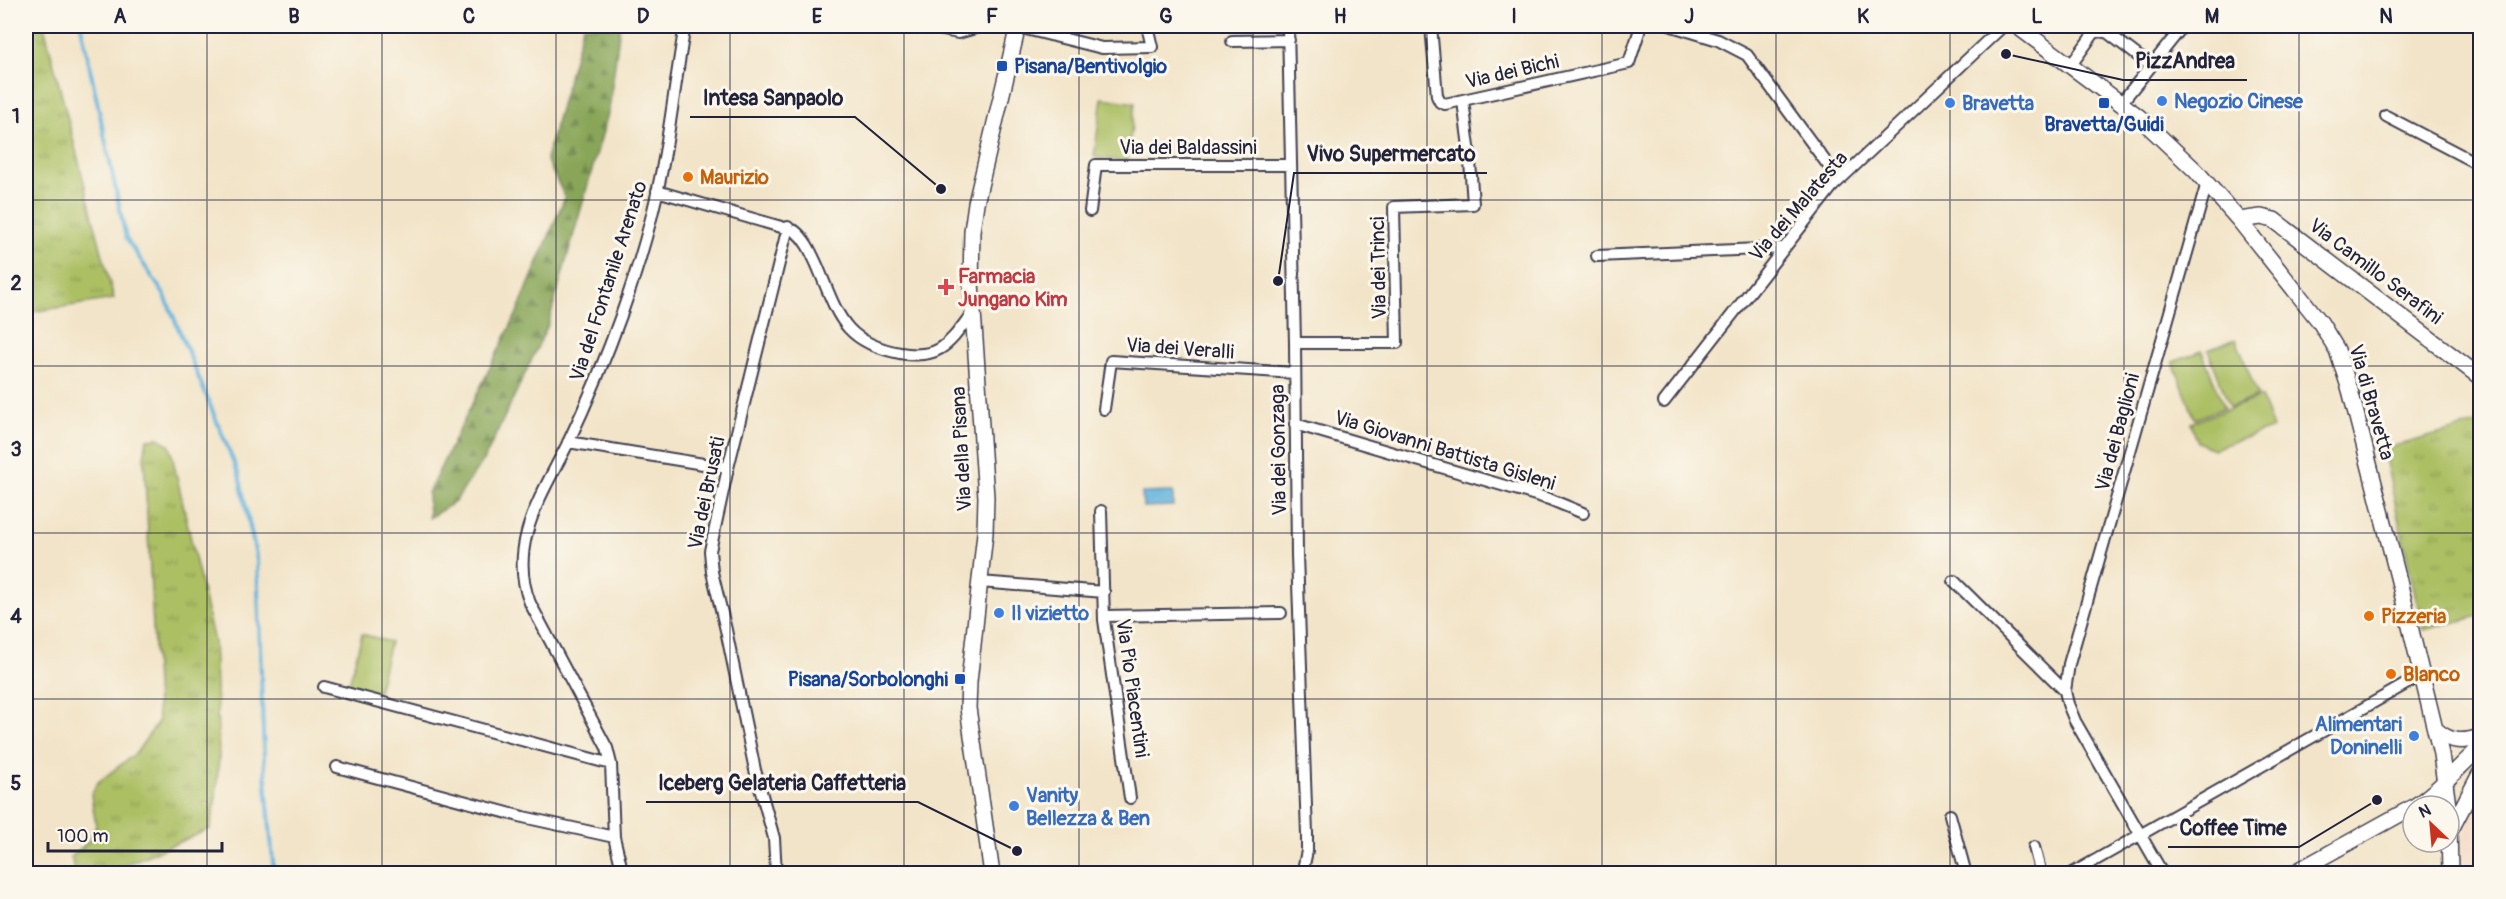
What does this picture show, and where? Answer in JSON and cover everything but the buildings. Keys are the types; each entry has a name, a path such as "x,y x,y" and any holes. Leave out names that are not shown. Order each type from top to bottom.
{"main road":[{"name":"Via della Pisana","path":"992,873 968,708 986,490 973,312 971,248 974,213 1018,26"},
{"name":"Via di Bravetta","path":"2017,26 2121,103 2158,134 2207,183 2239,220 2320,322 2342,362 2422,675 2447,794"},
{"name":"Via Camillo Serafini","path":"2239,220 2261,217 2274,220 2481,377"},
{"path":"2435,729 2445,738 2455,741 2481,737"},
{"path":"2431,794 2446,783 2464,762 2481,748"},
{"path":"2461,807 2481,774"},
{"path":"2292,873 2401,820"},
{"path":"2450,854 2450,873"}],"street":[{"name":"Via del Fontanile Arenato","path":"623,873 614,837 611,764 602,734 530,603 523,581 523,548 528,525 568,442 612,339 646,234 670,125 685,26"},
{"path":"923,26 958,33 968,32 982,26"},
{"path":"1018,26 1096,47 1119,49 1152,47 1147,26"},
{"name":"Via dei Gonzaga","path":"1288,26 1297,555 1307,834 1307,851 1302,873"},
{"name":"Via dei Bichi","path":"1431,26 1438,100 1445,104 1629,63 1641,26"},
{"path":"1672,26 1718,40 1747,55 1839,180"},
{"name":"Via dei Malatesta","path":"1664,402 1782,248 1839,180 2003,26"},
{"path":"2121,103 2183,26"},
{"path":"2071,65 2094,33 2107,29 2151,66"},
{"path":"1232,41 1289,40"},
{"name":"Via dei Trinci","path":"1295,343 1397,343 1394,207 1473,204 1470,147 1463,101"},
{"path":"2386,116 2481,165"},
{"name":"Via dei Baldassini","path":"1090,211 1096,165 1290,165"},
{"name":"Via dei Baglioni","path":"2065,691 2069,664 2207,183"},
{"path":"657,191 788,227 799,234 810,249 833,303 850,330 866,343 901,353 933,353 948,345 973,312"},
{"name":"Via dei Brusati","path":"776,873 774,838 755,770 711,567 712,539 728,468 788,227"},
{"path":"1598,256 1782,248"},
{"name":"Via dei Veralli","path":"1104,409 1111,361 1295,373"},
{"name":"Via Giovanni Battista Gisleni","path":"1295,424 1549,499 1583,513"},
{"path":"568,442 728,468"},
{"name":"Via Pio Piacentini","path":"1101,511 1104,616 1130,798"},
{"path":"1954,580 2065,691 2075,721 2163,873"},
{"path":"980,582 1104,592"},
{"path":"1104,616 1281,613"},
{"path":"2072,873 2422,675"},
{"path":"324,687 611,764"},
{"path":"337,766 523,817 614,837"},
{"path":"1950,815 1966,873"},
{"path":"2034,847 2041,873"}],"shaded area":[{"path":"2480,790 2480,873 2462,873 2462,848 2469,812"}],"green space":[{"path":"26,26 44,26 114,299 32,312 26,306"},
{"path":"583,26 620,26 609,110 548,325 485,458 455,502 429,518 428,493 516,315 565,197 546,159"},
{"path":"1102,98 1135,103 1127,162 1094,157"},
{"path":"2236,339 2258,396 2230,407 2208,350"},
{"path":"2202,351 2224,408 2195,419 2173,362"},
{"path":"2261,397 2273,428 2213,449 2198,442 2191,423"},
{"path":"2480,423 2480,616 2423,630 2383,449"},
{"path":"159,438 170,446 214,642 219,756 216,796 210,829 106,873 78,873 75,872 71,857 89,841 96,825 91,795 97,783 136,753 158,722 144,458 147,439"},
{"path":"362,634 390,642 377,696 348,688"}],"water":[{"path":"1173,492 1173,506 1143,507 1142,493"}],"waterway":[{"path":"81,26 126,238 165,296 239,475 257,560 264,760 274,874"}],"place":[{"name":"PizzAndrea","path":"2006,54"},
{"name":"Pisana/Bentivolgio","path":"1002,66"},
{"name":"Negozio Cinese","path":"2162,101"},
{"name":"Bravetta","path":"1950,103"},
{"name":"Bravetta/Guidi","path":"2104,103"},
{"name":"Maurizio","path":"688,177"},
{"name":"Intesa Sanpaolo","path":"941,189"},
{"name":"Vivo Supermercato","path":"1278,281"},
{"name":"Farmacia Jungano Kim","path":"946,287"},
{"name":"Il vizietto","path":"999,613"},
{"name":"Pizzeria","path":"2369,616"},
{"name":"Blanco","path":"2391,674"},
{"name":"Pisana/Sorbolonghi","path":"960,679"},
{"name":"Alimentari Doninelli","path":"2414,736"},
{"name":"Coffee Time","path":"2377,800"},
{"name":"Vanity Bellezza & Ben","path":"1014,806"},
{"name":"Iceberg Gelateria Caffetteria","path":"1017,851"}]}
